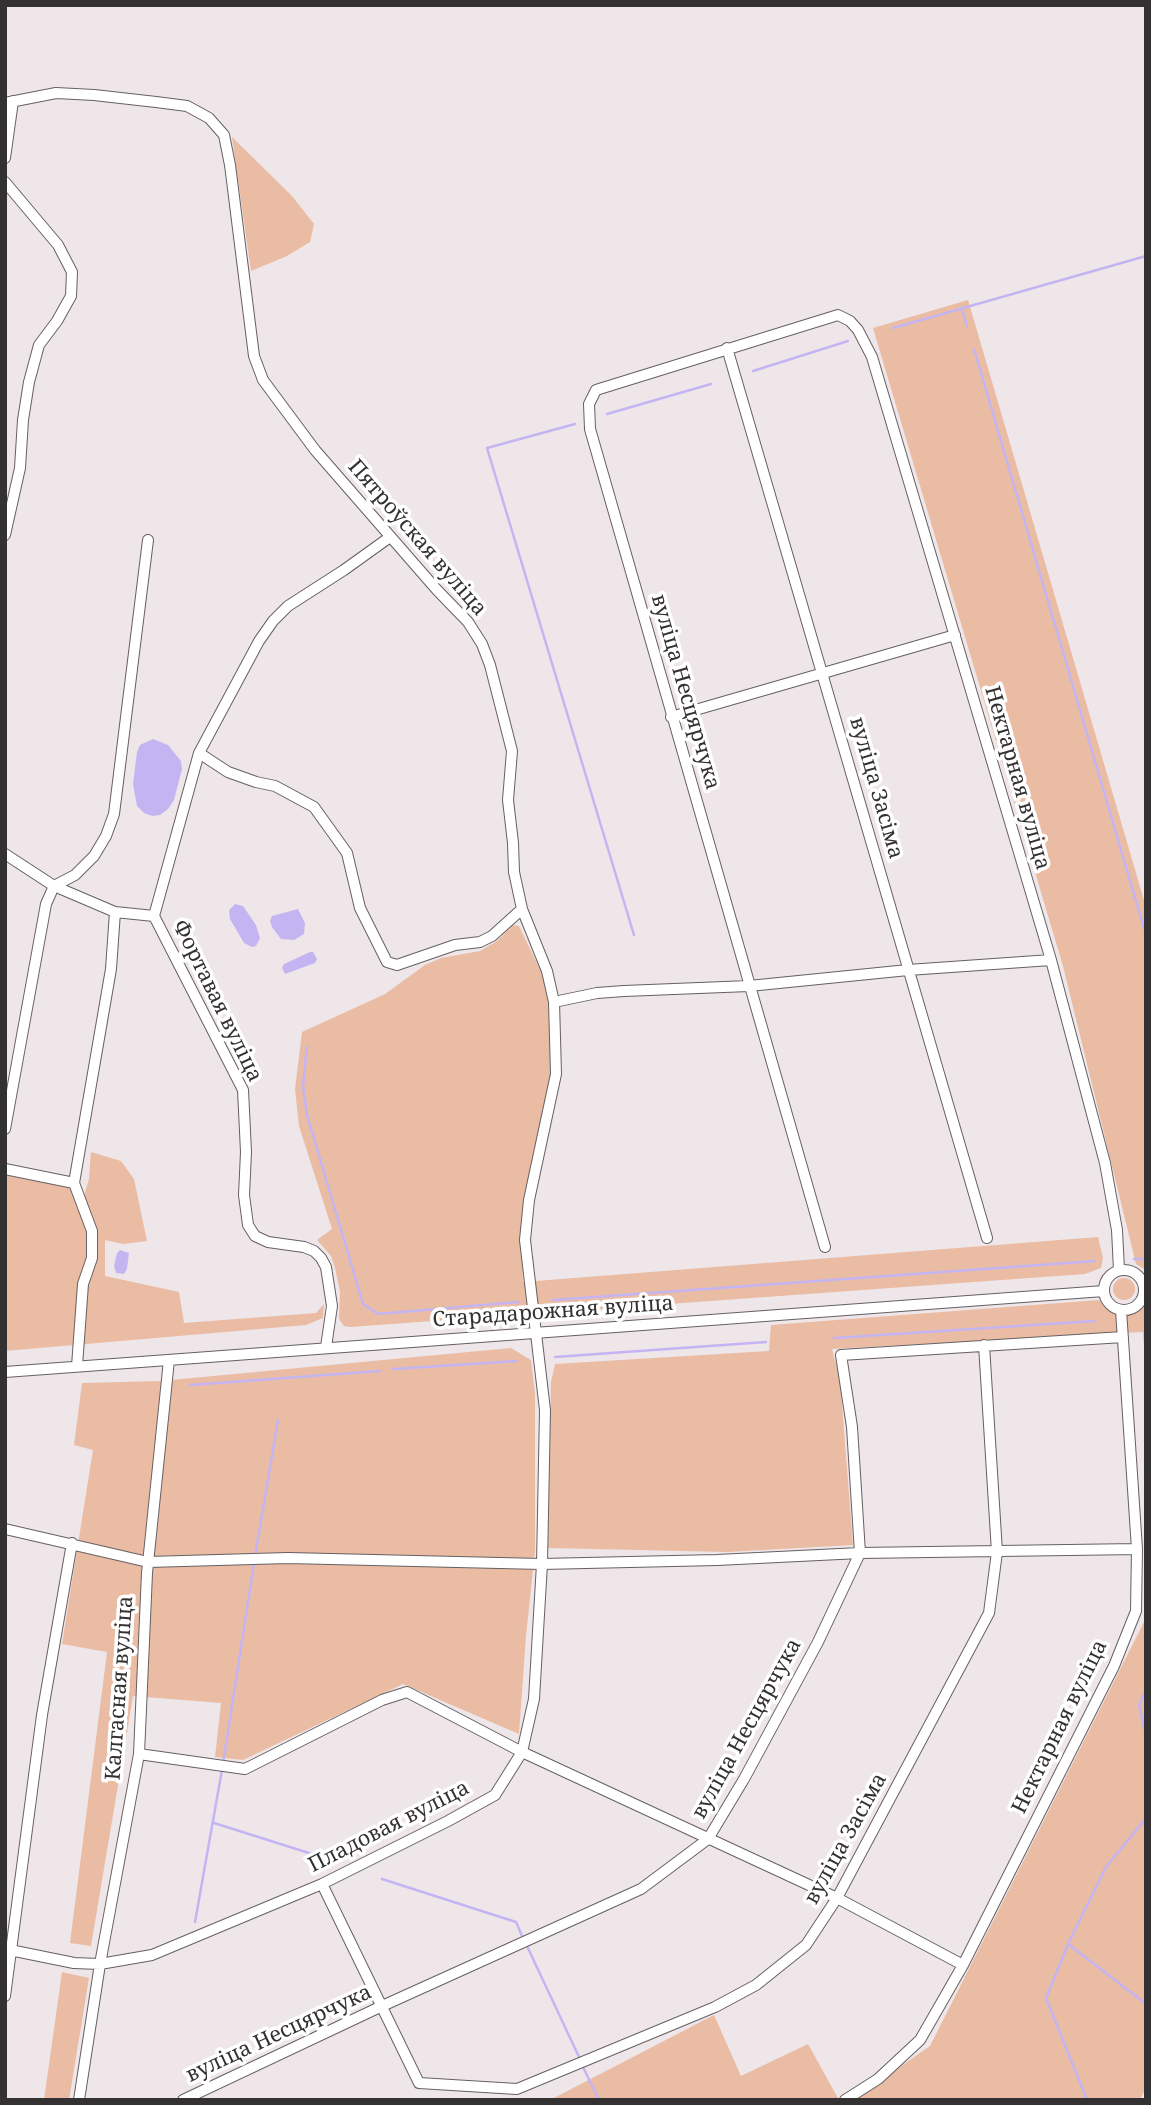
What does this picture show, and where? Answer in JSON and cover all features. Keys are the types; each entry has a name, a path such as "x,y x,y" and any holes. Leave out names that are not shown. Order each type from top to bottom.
{"street":[{"name":"Пятроўская вуліца","path":"9,102 56,93 187,106 209,118 224,135 254,356 263,380 315,450 468,622 482,643 512,751 508,800 514,872 522,909 547,971 554,1002 556,1074 529,1200 525,1240 536,1333"},
{"path":"5,158 9,102"},
{"path":"5,182 58,244 72,272 71,296 39,345 29,382 20,468 5,535"},
{"name":"вуліца Несцярчука","path":"825,1247 590,429 589,404 596,390 838,316"},
{"name":"Нектарная вуліца","path":"838,316 850,320 872,357 1051,960 1105,1163 1117,1230 1119,1270"},
{"name":"вуліца Засіма","path":"727,348 987,1238"},
{"name":"Фортавая вуліца","path":"327,1347 331,1306 326,1267 314,1251 268,1242 256,1236 248,1225 244,1195 246,1152 243,1090 154,916 199,753 259,641 288,606 390,537"},
{"path":"5,1129 46,904 54,886 75,874 94,856 106,836 114,814 148,540"},
{"path":"671,717 955,635"},
{"path":"199,753 228,772 275,786 314,807 347,853 360,908 387,962 397,965 455,945 480,942 492,936 522,909"},
{"path":"5,854 54,886 115,912 154,916"},
{"path":"77,1366 83,1284 92,1258 92,1231 74,1182 111,969 115,912"},
{"path":"554,1002 597,993 749,986 908,970 1051,960"},
{"path":"5,1169 74,1182"},
{"path":"1119,1270 1133,1271 1145,1286 1139,1303 1130,1309 1121,1310 1111,1305 1104,1291 1108,1276 1119,1270"},
{"name":"Старадарожная вуліца","path":"5,1371 1104,1291"},
{"name":"Нектарная вуліца","path":"845,2100 878,2079 920,2040 964,1965 1114,1666 1136,1611 1137,1549 1121,1310"},
{"name":"Пладовая вуліца","path":"8,1950 74,1963 100,1964 152,1955 322,1884 495,1795 522,1752 534,1699 542,1564 545,1410 536,1333"},
{"path":"984,1345 1123,1337"},
{"name":"вуліца Несцярчука","path":"183,2100 641,1889 708,1839 744,1779 818,1642 860,1553 852,1427 841,1354 984,1345"},
{"name":"вуліца Засіма","path":"380,2007 419,2083 517,2089 715,2007 756,1986 806,1945 837,1898 989,1613 997,1552 984,1345"},
{"name":"Калгасная вуліца","path":"79,2100 100,1964 139,1754 148,1562 169,1360"},
{"path":"5,1530 148,1562 288,1558 542,1564 860,1553 1137,1549"},
{"path":"5,1996 8,1950 42,1715 72,1543"},
{"path":"139,1754 245,1769 382,1700 407,1692 522,1752 837,1898 964,1965"},
{"path":"322,1884 380,2007"}],"shaded area":[{"path":"232,137 292,196 314,224 310,242 287,256 251,271"},
{"path":"968,300 1146,907 1146,1270 1136,1264 1063,966 873,328"},
{"path":"153,739 168,745 181,761 182,769 174,800 160,815 152,816 137,806 133,784 140,745"},
{"path":"235,904 243,906 256,925 260,938 256,946 244,943 230,919 229,910"},
{"path":"298,909 305,923 304,934 294,940 281,939 272,927 272,916"},
{"path":"513,925 519,926 544,978 552,1024 552,1068 525,1194 521,1235 523,1282 1098,1237 1103,1258 1101,1268 1085,1274 344,1326 339,1319 340,1292 335,1268 331,1256 317,1240 332,1229 299,1126 295,1089 302,1032 385,994 425,965 441,958 480,951 497,941"},
{"path":"313,952 317,959 315,963 285,974 282,968 284,964"},
{"path":"91,1152 121,1161 134,1179 147,1241 123,1244 105,1240 105,1276 179,1292 184,1323 316,1313 324,1304 323,1318 306,1325 5,1351 5,1175 70,1187 84,1196 89,1179"},
{"path":"120,1250 129,1253 124,1274 116,1273 114,1266"},
{"path":"1120,1278 1128,1278 1135,1285 1135,1293 1128,1300 1120,1300 1113,1293 1113,1285"},
{"path":"1099,1300 1112,1311 1135,1311 1146,1302 1146,1376 1143,1332 832,1349 840,1379 853,1545 727,1552 548,1548 551,1382 555,1364 769,1351 771,1325"},
{"path":"511,1348 531,1360 535,1394 535,1551 519,1734 403,1684 243,1760 215,1757 221,1703 133,1696 91,1946 70,1943 107,1652 62,1644 93,1450 74,1445 82,1383 160,1381"},
{"path":"1146,1618 1146,2087 1140,2100 852,2100 930,2046"},
{"path":"62,1972 89,1978 69,2100 44,2100"},
{"path":"714,2015 741,2076 808,2044 839,2100 550,2100"}],"waterway":[{"path":"893,328 1146,256"},
{"path":"962,309 967,326"},
{"path":"753,371 848,341"},
{"path":"974,349 1146,935"},
{"path":"607,414 711,384"},
{"path":"575,424 487,448 634,935"},
{"path":"307,1047 303,1086 307,1115 363,1304 378,1314 518,1302"},
{"path":"1134,1259 1146,1259"},
{"path":"553,1300 1095,1261"},
{"path":"834,1338 1095,1321"},
{"path":"555,1357 766,1342"},
{"path":"393,1369 517,1361"},
{"path":"190,1385 380,1371"},
{"path":"255,1556 278,1420"},
{"path":"223,1764 254,1563"},
{"path":"1146,1690 1139,1705 1146,1737"},
{"path":"195,1922 222,1770"},
{"path":"1087,2100 1046,1998 1068,1944 1106,1867 1146,1818"},
{"path":"214,1823 331,1860"},
{"path":"382,1879 516,1922 523,1938"},
{"path":"526,1944 580,2059"},
{"path":"1068,1944 1146,2004"},
{"path":"582,2065 599,2100"}]}
